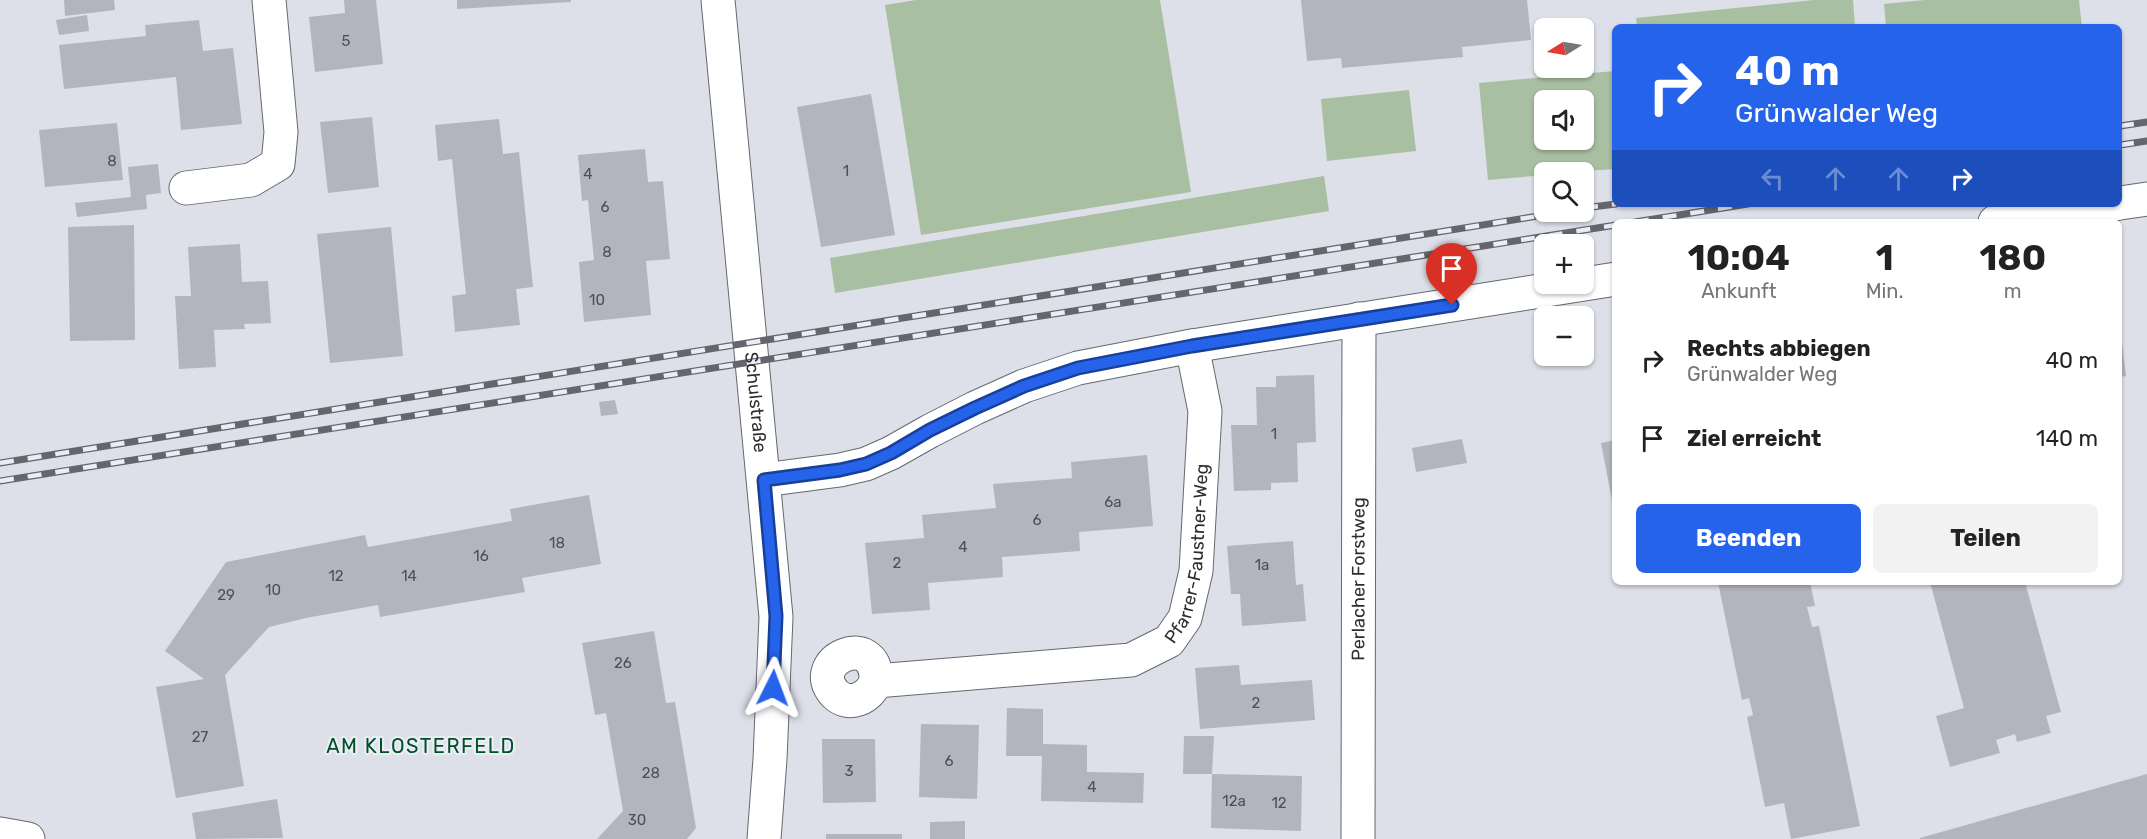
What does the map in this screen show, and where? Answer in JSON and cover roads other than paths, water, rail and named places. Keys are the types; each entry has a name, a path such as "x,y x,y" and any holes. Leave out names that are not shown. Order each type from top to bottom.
{"street":[{"path":"186,188 251,180 278,164 281,132 269,0"},
{"name":"Schulstraße","path":"718,0 776,616 764,839"},
{"path":"2122,203 2147,199"},
{"path":"2015,219 2097,207"},
{"path":"764,480 840,470 866,464 975,408 1024,386 1078,368 1192,346 1612,280"},
{"name":"Perlacher Forstweg","path":"1358,839 1359,319"},
{"name":"Pfarrer-Faustner-Weg","path":"876,681 1131,660 1169,640 1185,618 1196,571 1205,411 1192,346"},
{"path":"0,834 28,839"}],"railway":[{"path":"2122,126 2147,122"},
{"path":"2122,145 2147,141"},
{"path":"1594,207 1612,204"},
{"path":"1654,219 1729,207"},
{"path":"0,463 1534,217"},
{"path":"0,481 1612,226"}],"district":[{"name":"AM KLOSTERFELD","path":"421,746"}]}
